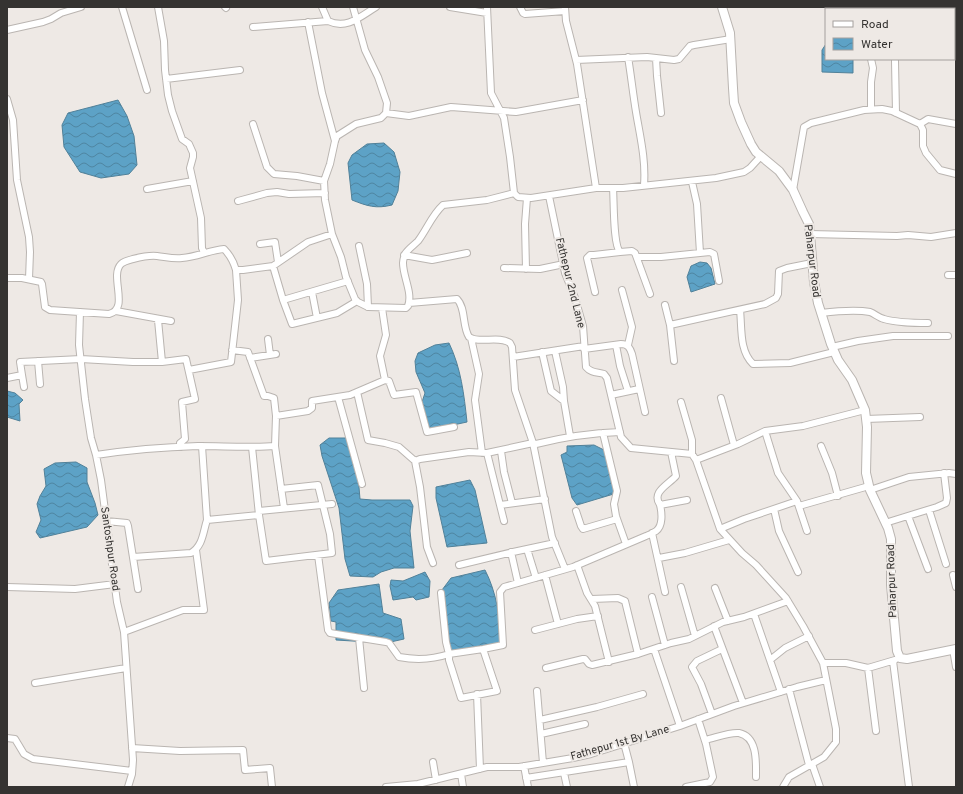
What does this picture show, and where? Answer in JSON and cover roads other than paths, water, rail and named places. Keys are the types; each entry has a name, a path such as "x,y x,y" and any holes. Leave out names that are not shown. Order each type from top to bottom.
{"street":[{"path":"7,30 44,22 61,13 81,7"},
{"path":"122,7 147,90"},
{"path":"158,7 164,41 166,79 172,111 182,139 189,144 193,153 190,168 200,218 202,248 204,253"},
{"path":"322,7 328,21"},
{"path":"353,7 365,50 388,103 386,113 381,118 356,124 337,136 324,182 332,234 341,256 351,290 357,301 368,307 406,308 409,303 403,265 404,255 419,238 443,205 487,200 514,193 518,196 527,198 596,188 692,182 744,172 761,156"},
{"path":"253,27 328,21 341,24 356,21 376,7"},
{"path":"450,7 487,10 491,93 504,118 514,193"},
{"path":"520,7 525,14 565,9 583,100 596,188"},
{"name":"Paharpur Road","path":"722,7 731,39 734,103 751,144 761,156 779,171 793,190 809,224 814,282 821,313 833,350 852,380 865,410 867,442 865,458 869,488 891,539 891,585 894,632 897,651 896,660"},
{"path":"308,22 322,93 335,141"},
{"path":"576,60 628,57 674,60 679,59 690,46 731,39"},
{"path":"628,57 633,95 644,154 644,185"},
{"path":"656,58 662,113"},
{"path":"871,60 873,68 871,82 871,109"},
{"path":"895,61 896,113"},
{"path":"166,79 240,70"},
{"path":"386,113 409,116 451,107 516,112 583,100"},
{"path":"7,101 13,120 17,180 29,237 29,279"},
{"path":"793,190 804,127 811,123 871,109 882,109 896,113 920,124 923,130 923,146 926,153 940,170 956,174"},
{"path":"920,124 928,119 956,124"},
{"path":"253,124 271,172 279,175 297,176 324,182"},
{"path":"147,189 193,181"},
{"path":"692,182 697,204 700,253"},
{"path":"613,188 615,224 618,249 620,252"},
{"path":"238,201 276,192 289,194 325,193"},
{"name":"Fathepur 2nd Lane","path":"549,196 565,273 580,312 583,326 586,367 592,372 604,374 607,378 623,440 631,448 671,452 694,457"},
{"path":"526,270 525,224 527,198"},
{"path":"810,234 908,235 931,237 956,233"},
{"path":"236,270 275,264 308,242 332,234"},
{"path":"260,244 275,242 275,264 283,300 292,324 337,313 357,301"},
{"path":"360,246 367,284 368,307"},
{"path":"116,311 119,299 117,274 120,265 123,263 146,256 183,258 224,249 234,262 238,300 231,362 189,370"},
{"path":"595,292 587,260 588,256 634,251 650,294"},
{"path":"637,257 661,257 710,252 714,254 719,281"},
{"path":"404,255 432,260 467,253"},
{"path":"670,325 765,304 776,298 778,294 779,271 812,263"},
{"path":"504,268 526,270 564,264"},
{"path":"948,275 956,276"},
{"path":"7,278 29,279 41,282 47,309 109,314 116,311 158,320 170,321"},
{"path":"283,300 348,281"},
{"path":"622,290 632,327 628,345 632,354 644,412"},
{"path":"312,292 317,318"},
{"path":"409,303 456,299 460,304 467,334 471,338 479,374 475,400 484,453 504,521"},
{"path":"665,305 670,325 674,361"},
{"path":"382,308 386,335 380,356 385,380 389,381 394,396 416,392 427,432 454,427"},
{"path":"740,310 743,343 750,361 753,364 790,363 858,341 894,336 948,336"},
{"path":"821,313 861,311 872,313 882,319 906,323 928,323"},
{"name":"Santoshpur Road","path":"80,312 80,359 91,438 101,480 115,584 124,632 132,748 132,771 128,787"},
{"path":"158,320 162,362"},
{"path":"471,338 508,342 512,347 515,390 533,443 551,532 566,569"},
{"path":"250,358 273,355 268,339"},
{"path":"616,345 620,366 628,391"},
{"path":"513,357 584,347 628,345"},
{"path":"232,350 248,352 264,396 274,398 276,416 275,446 284,508"},
{"path":"555,351 563,387 570,436"},
{"path":"542,352 551,391 564,401"},
{"path":"24,387 20,362 80,359 162,362 186,359 196,399 182,402 185,438 180,443 181,447"},
{"path":"38,361 40,384"},
{"path":"7,378 22,375"},
{"path":"276,416 308,411 312,408 312,401 357,392 385,380"},
{"path":"611,395 639,389"},
{"path":"357,392 368,440 399,447 415,461 420,487 427,547 433,563"},
{"path":"338,397 362,484"},
{"path":"720,398 734,445"},
{"path":"681,402 692,440 694,457 720,529 742,553 756,564 788,601 823,663 836,729 836,742 824,757 789,776 783,787"},
{"path":"694,457 734,445 765,432 803,426 865,410"},
{"path":"866,419 920,417"},
{"path":"415,461 463,453 501,451 570,436 620,432"},
{"path":"765,432 778,473 798,504 807,531"},
{"path":"604,433 617,490 614,504 617,519 626,544"},
{"path":"133,557 191,553 196,550 201,543 207,520 202,446"},
{"path":"96,455 181,447 275,446"},
{"path":"821,446 832,473 838,496"},
{"path":"252,447 266,561 332,553 330,534 318,485 281,490"},
{"path":"501,451 504,472 512,503"},
{"path":"318,555 328,630 333,635 386,642 389,643 399,657 406,658 438,657 503,645 500,592 504,588 577,565 657,531 662,512 657,496 659,492 676,476 671,452"},
{"path":"720,529 774,509 838,496 909,477 944,473 956,474"},
{"path":"885,523 929,510 946,503 947,498 944,473"},
{"path":"500,505 545,499"},
{"path":"660,505 687,500"},
{"path":"207,520 284,508 332,504"},
{"path":"774,509 779,530 798,572"},
{"path":"929,510 946,564"},
{"path":"576,511 583,529 617,519"},
{"path":"908,516 928,569"},
{"path":"106,521 127,523 138,589"},
{"path":"652,533 665,592"},
{"path":"658,558 685,553 729,540"},
{"path":"459,565 555,543"},
{"path":"528,549 536,578"},
{"path":"124,632 183,610 204,610 196,550"},
{"path":"511,552 518,583"},
{"path":"577,565 587,592 595,606 608,662"},
{"path":"545,575 558,624"},
{"path":"953,575 956,587"},
{"path":"7,587 76,589 115,584"},
{"path":"681,587 695,636"},
{"path":"715,588 728,621"},
{"path":"441,593 449,660 462,698 497,691 483,649"},
{"path":"652,597 665,645"},
{"path":"592,599 618,598 625,601 638,654"},
{"path":"546,668 583,659 585,659 588,664 592,665 638,654 654,648 689,639 714,626 754,614 788,601"},
{"path":"754,614 781,692"},
{"path":"535,630 577,619 598,616"},
{"path":"714,626 743,703"},
{"path":"770,660 785,648 809,636"},
{"path":"359,638 364,688"},
{"path":"654,648 680,726"},
{"path":"712,714 692,667 697,661 722,649"},
{"path":"823,663 846,663 868,668 896,660 955,649 956,667"},
{"path":"896,660 909,787"},
{"path":"35,683 126,668"},
{"path":"868,668 876,731"},
{"name":"Fathepur 1st By Lane","path":"390,787 424,785 436,780 488,767 524,766 573,758 680,726 743,703 789,689 826,680"},
{"path":"789,689 810,765 820,787"},
{"path":"537,690 543,763"},
{"path":"477,694 480,769"},
{"path":"540,720 590,709 643,694"},
{"path":"686,787 704,784 712,780 713,777 705,740 698,719"},
{"path":"541,734 585,724"},
{"path":"705,740 734,733 746,736 753,746 756,755 756,777"},
{"path":"7,738 15,740 24,754 33,759 132,771"},
{"path":"624,743 630,762 634,787"},
{"path":"132,748 187,751 243,750 245,770 270,768 272,787"},
{"path":"433,762 436,780"},
{"path":"526,778 630,762"},
{"path":"524,766 528,787"},
{"path":"564,773 567,787"},
{"path":"461,774 463,787"}],"water":[{"path":"825,46 825,60 853,60 853,73 822,72 822,50"},
{"path":"118,100 127,116 134,136 137,165 129,174 101,178 80,172 64,147 62,125 68,113"},
{"path":"384,143 394,152 400,172 398,191 392,205 381,207 372,206 352,200 348,163 352,155 367,144"},
{"path":"700,262 707,263 711,268 715,284 691,292 687,277 691,266"},
{"path":"449,343 459,372 467,422 430,430 422,402 425,393 416,372 415,361 418,353 435,345"},
{"path":"7,391 15,393 23,400 19,404 20,421 7,417"},
{"path":"329,438 348,438 357,464 360,499 410,500 413,506 410,531 414,568 394,568 381,572 373,577 350,576 345,559 339,508 322,456 320,445"},
{"path":"594,445 606,451 617,493 577,505 572,498 561,455 567,452 567,446"},
{"path":"76,462 87,468 87,482 98,515 87,527 40,538 36,532 41,520 37,504 46,486 44,469 55,463"},
{"path":"470,480 475,490 487,543 447,547 436,498 436,487"},
{"path":"485,570 497,605 500,624 500,643 450,652 442,590 451,578"},
{"path":"425,572 430,581 429,597 416,600 413,597 393,600 390,586 391,580 403,581"},
{"path":"379,584 383,613 401,619 404,639 386,643 336,640 336,622 331,621 329,603 338,590"}]}
